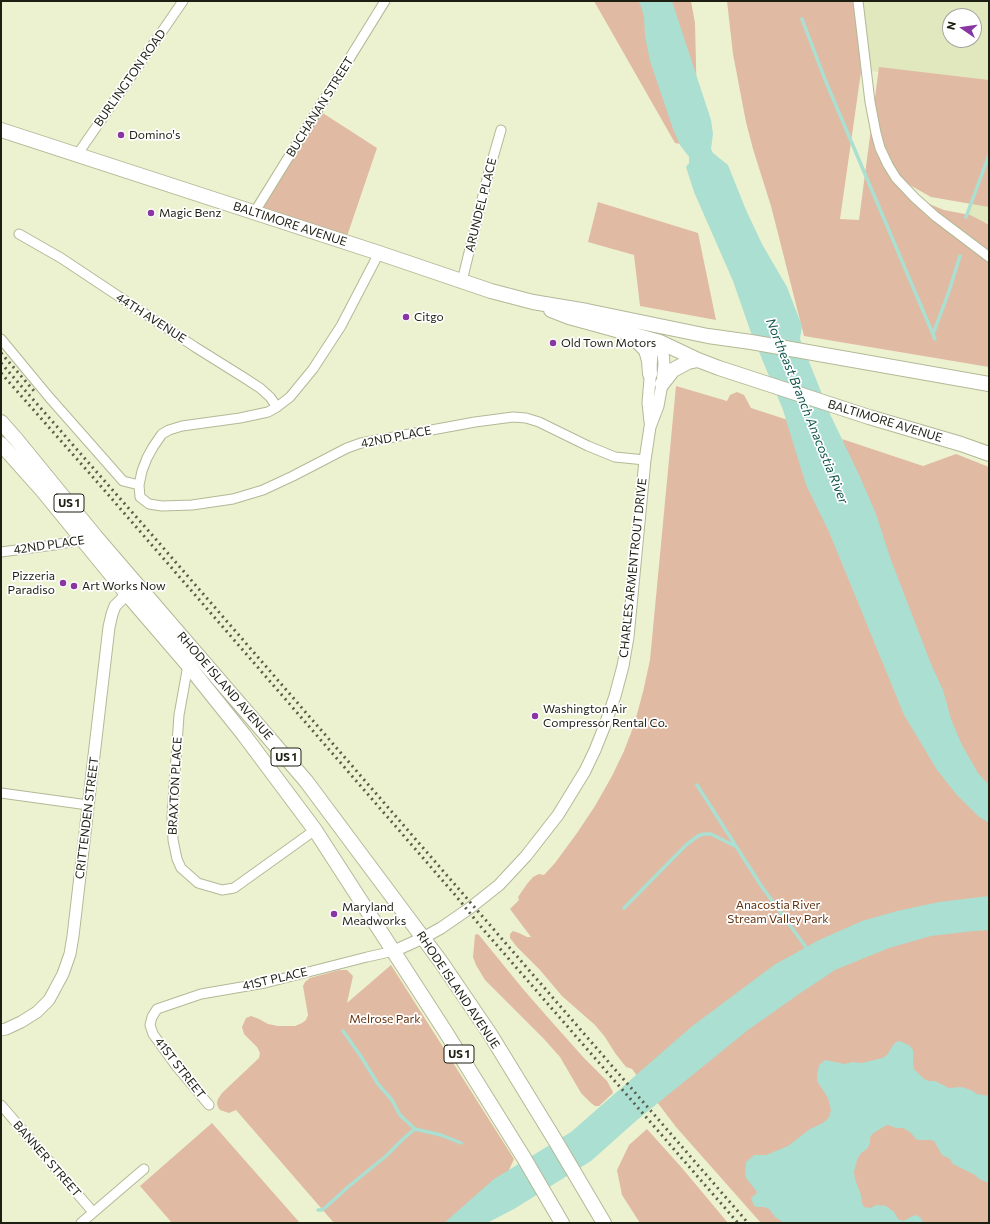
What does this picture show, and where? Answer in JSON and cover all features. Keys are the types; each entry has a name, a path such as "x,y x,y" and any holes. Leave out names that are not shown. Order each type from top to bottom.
{"main road":[{"name":"BALTIMORE AVENUE","path":"1,130 491,291 533,302 570,317 660,342 719,368 989,454"},
{"name":"BALTIMORE AVENUE","path":"533,302 566,306 708,336 752,342 989,384"},
{"path":"628,319 648,328 656,335 660,342 673,332 684,331"},
{"path":"615,330 637,341 646,350 649,360 650,374"},
{"path":"662,384 673,370 688,362 698,360"},
{"name":"RHODE ISLAND AVENUE","path":"1,422 26,450 89,539"},
{"name":"RHODE ISLAND AVENUE","path":"1,444 89,539 132,589 306,780 423,938 490,1034 604,1223"},
{"name":"RHODE ISLAND AVENUE","path":"132,589 315,830 394,951 524,1158 562,1223"}],"street":[{"name":"BURLINGTON ROAD","path":"77,155 184,1"},
{"name":"BUCHANAN STREET","path":"254,213 385,1"},
{"path":"858,1 870,102 880,148 888,165 896,178 915,198 950,228 989,257"},
{"name":"ARUNDEL PLACE","path":"462,281 488,175 501,130"},
{"name":"44TH AVENUE","path":"19,234 61,258 195,347 249,380 270,397 277,407"},
{"path":"1,339 47,394 124,481 139,485 144,464 162,434 182,426 268,412 290,397 313,369 341,326 379,253"},
{"name":"CHARLES ARMENTROUT DRIVE","path":"650,427 648,402 652,354 660,342"},
{"name":"CHARLES ARMENTROUT DRIVE","path":"394,951 423,938 476,904 499,885 526,856 558,815 585,771 595,750 608,718 623,666 629,623 645,460 650,427 658,406 662,384 664,364 660,342"},
{"name":"42ND PLACE","path":"139,485 140,497 149,504 162,506 192,505 233,499 270,486 347,448 361,443 475,422 513,417 526,418 539,422 615,458 645,460"},
{"name":"42ND PLACE","path":"1,552 89,539"},
{"name":"CRITTENDEN STREET","path":"1,1030 21,1022 37,1012 49,1000 63,974 70,954 109,627 112,614 116,606 132,589"},
{"name":"BRAXTON PLACE","path":"188,664 179,715 172,816 173,840 177,859 181,868 198,883 222,890 234,888 315,830"},
{"path":"1,793 88,805"},
{"name":"41ST PLACE","path":"157,1009 201,994 266,983 394,951"},
{"name":"41ST STREET","path":"157,1009 152,1017 150,1025 153,1034 177,1066 210,1105"},
{"name":"BANNER STREET","path":"1,1105 93,1212"},
{"path":"81,1223 144,1169"}],"shaded area":[{"path":"858,1 989,1 989,92 867,70"},
{"path":"989,155 989,257 966,217"}],"green space":[{"path":"594,1 691,1 695,23 698,147 675,143"},
{"path":"727,1 858,1 857,20 861,72 840,219 859,220 879,67 989,80 989,207 931,197 908,184 922,201 944,210 970,215 989,225 989,367 804,336 771,206 746,122 733,54"},
{"path":"318,110 377,148 345,242 254,213"},
{"path":"598,202 698,233 716,320 640,306 634,255 588,242"},
{"name":"Anacostia River Stream Valley Park","path":"676,386 727,401 730,395 737,392 744,395 751,408 843,441 842,439 923,466 956,454 989,467 989,1223 761,1223 676,1127 632,1069 626,1067 595,1025 562,996 510,938 510,934 513,931 527,937 531,937 510,909 519,900 518,897 533,877 539,874 544,875 555,863 577,833 595,806 612,776 634,725 650,660"},
{"path":"477,934 551,1021 607,1081 613,1093 599,1106 595,1106 581,1093 560,1057 485,980 473,957 475,935"},
{"name":"Melrose Park","path":"391,965 514,1159 485,1223 334,1223 236,1110 229,1113 220,1110 218,1107 218,1099 222,1093 259,1058 260,1053 257,1047 244,1034 242,1027 246,1018 251,1016 268,1024 278,1026 295,1026 306,1020 308,1015 303,986 310,978 339,970 347,970 353,976 347,1003"},
{"path":"212,1123 300,1223 172,1223 140,1186"},
{"path":"647,1129 728,1223 640,1223 622,1195 617,1170 629,1145"}],"water":[{"name":"Northeast Branch Anacostia River","path":"638,1 672,1 711,120 713,134 711,149 713,153 728,165 746,210 762,244 787,287 802,326 800,339 830,414 876,514 891,560 931,664 943,690 951,719 962,745 978,773 989,785 989,823 978,816 956,794 937,770 904,715 829,532 806,485 783,410 750,330 733,281 694,192 686,167 689,163 689,157 680,145 673,129 650,61 645,36 644,17"},
{"path":"989,896 989,930 931,936 889,948 835,970 748,1030 637,1120 591,1161 514,1209 487,1223 444,1223 494,1179 571,1132 691,1027 774,965 819,940 862,921 897,911 939,902"},
{"path":"900,1041 910,1046 913,1050 914,1069 924,1079 935,1081 949,1088 961,1087 971,1090 977,1094 989,1096 989,1183 953,1164 950,1159 942,1155 934,1141 918,1140 910,1132 903,1128 896,1128 888,1125 872,1134 867,1149 861,1153 857,1160 854,1172 862,1203 864,1207 870,1208 877,1205 886,1206 894,1212 898,1219 903,1221 915,1215 920,1217 924,1223 784,1223 775,1217 769,1209 764,1207 756,1207 751,1199 757,1192 746,1178 746,1162 754,1155 766,1155 788,1146 810,1129 823,1123 829,1117 831,1110 828,1098 817,1081 819,1065 825,1060 845,1064 852,1062 862,1063 882,1058 887,1055 896,1042"}],"waterway":[{"path":"802,19 826,82 935,339"},
{"path":"966,217 989,155"},
{"path":"933,334 960,256"},
{"path":"697,785 762,887 808,950"},
{"path":"624,908 686,845 698,836 711,834 735,846"},
{"path":"343,1031 378,1084 392,1100 400,1115 415,1129"},
{"path":"318,1210 322,1210 327,1206 386,1156 415,1129 441,1135 461,1143"}],"railway":[{"path":"1,353 35,392"},
{"path":"1,363 153,536 748,1223"},
{"path":"1,373 92,476 738,1223"}],"place":[{"name":"Domino's","path":"121,135"},
{"name":"Magic Benz","path":"151,213"},
{"name":"Citgo","path":"406,317"},
{"name":"Old Town Motors","path":"553,343"},
{"name":"Pizzeria Paradiso","path":"63,583"},
{"name":"Art Works Now","path":"74,586"},
{"name":"Washington Air Compressor Rental Co.","path":"535,716"},
{"name":"Maryland Meadworks","path":"334,914"}]}
